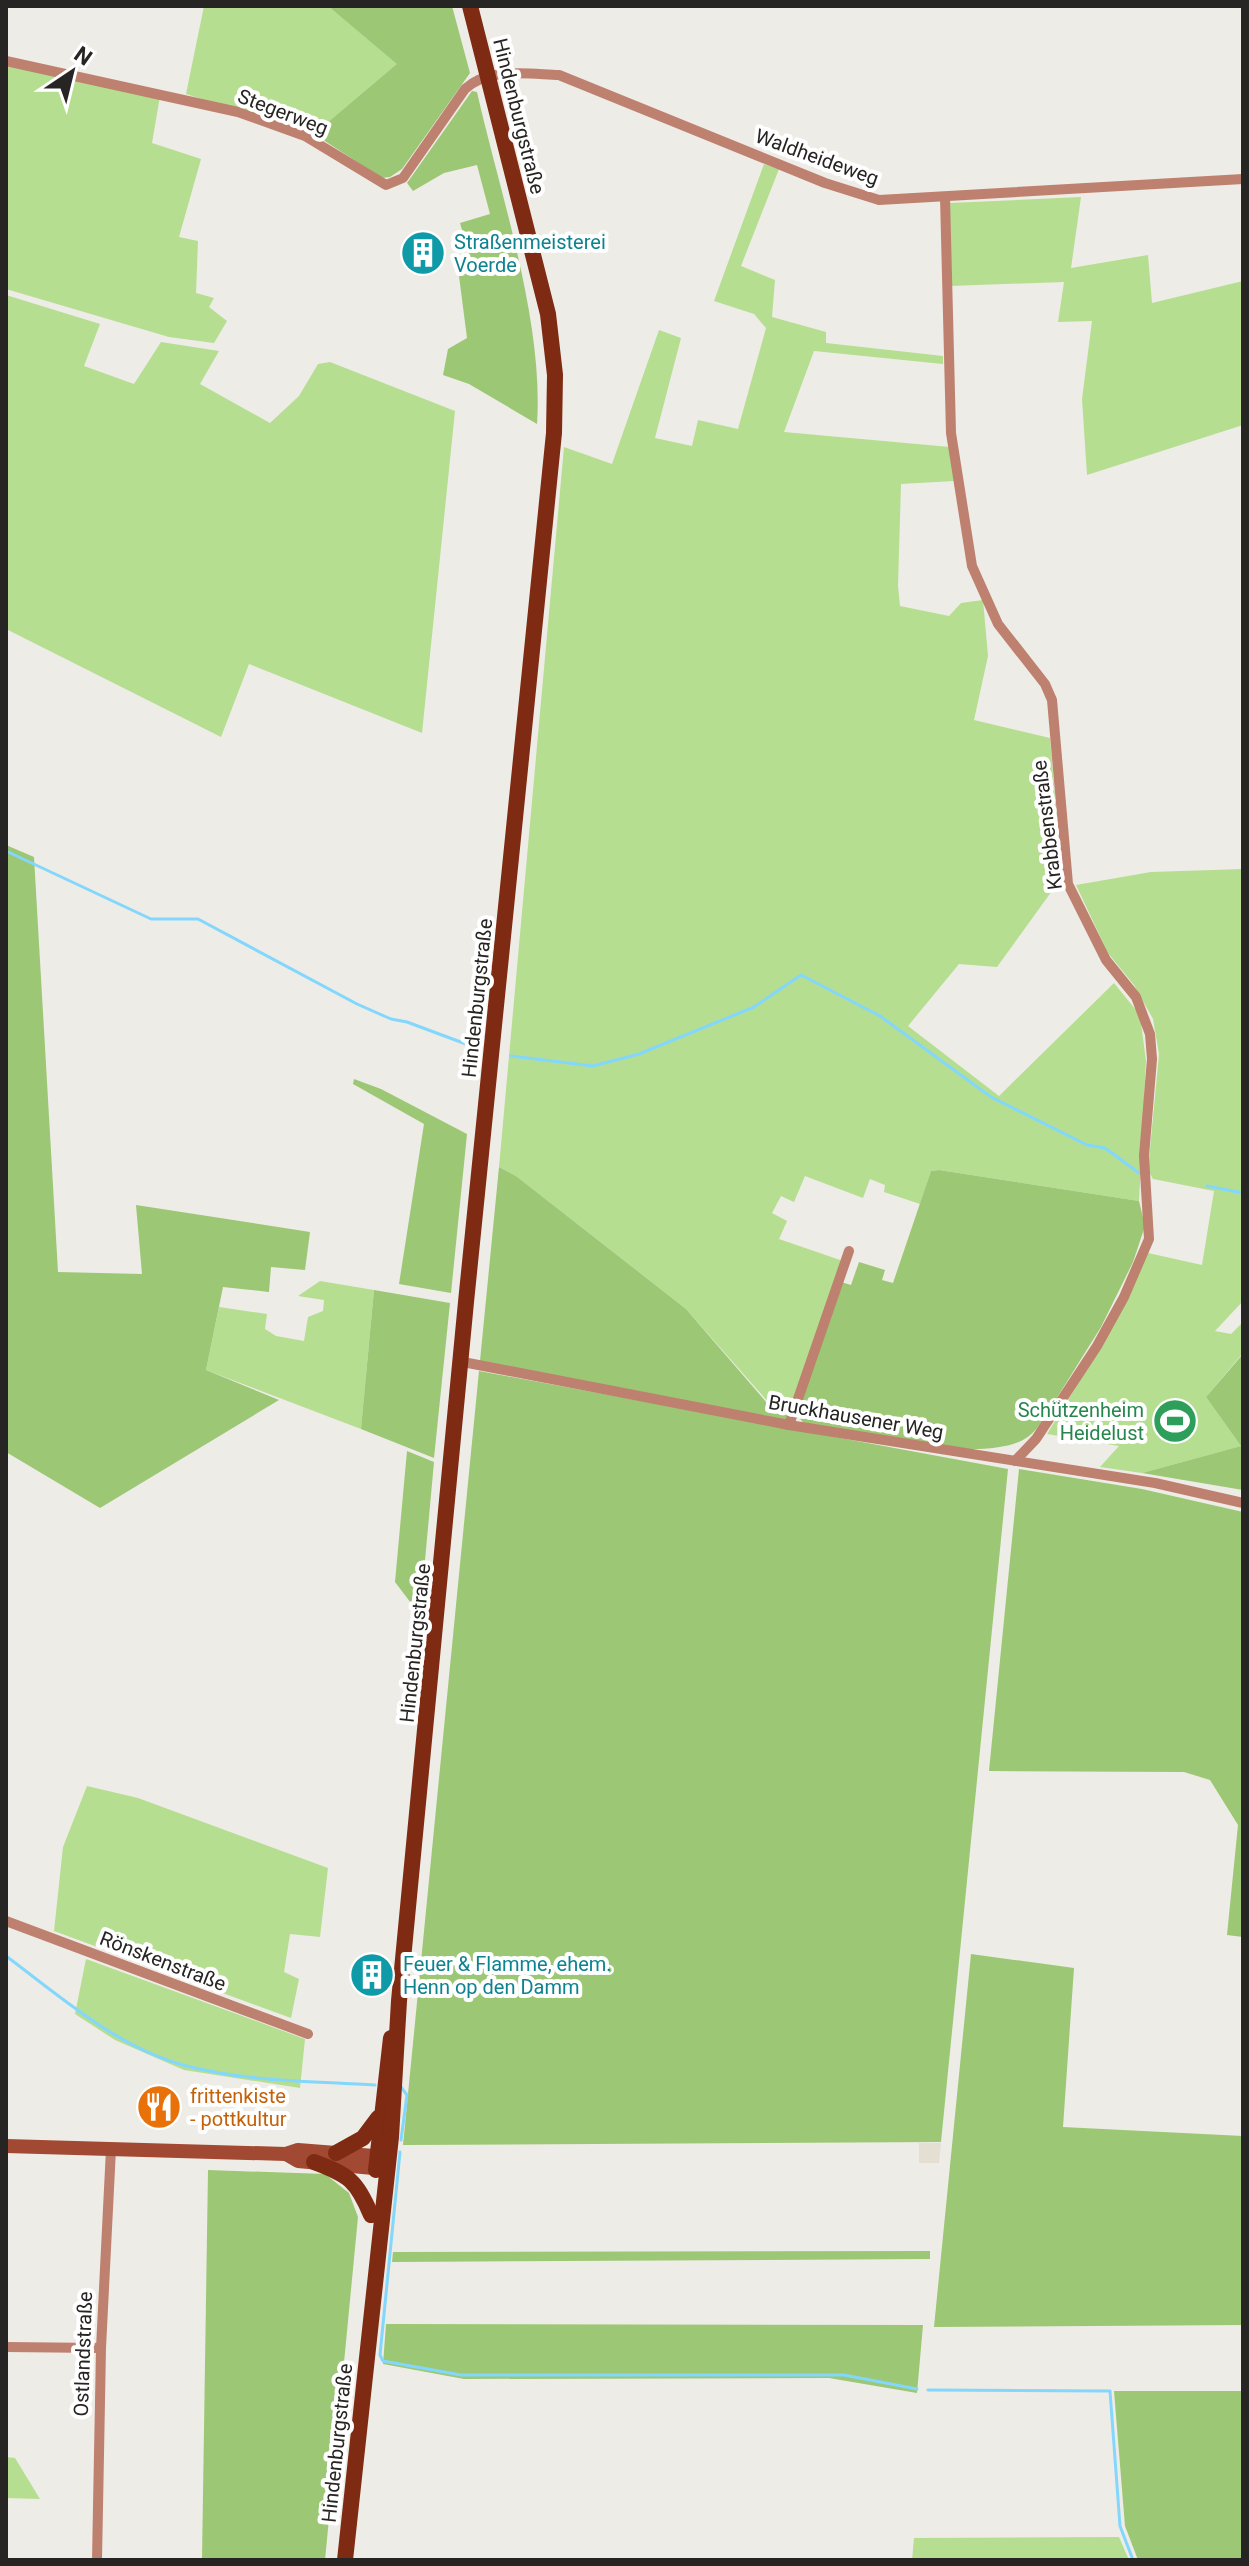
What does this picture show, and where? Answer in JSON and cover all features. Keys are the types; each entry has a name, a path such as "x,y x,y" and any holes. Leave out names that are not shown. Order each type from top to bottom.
{"main road":[{"name":"Hindenburgstraße","path":"345,2560 555,404 548,314 470,6"},
{"name":"Hindenburgstraße","path":"368,2330 371,2215 382,2162 386,2059 399,2001"},
{"path":"336,2153 363,2138 382,2109"},
{"path":"314,2162 336,2170 358,2185 371,2215"}],"street":[{"name":"Stegerweg","path":"6,61 238,112 305,136 386,185 403,178 465,89 476,79 488,75"},
{"name":"Waldheideweg","path":"488,75 559,75 848,192 879,200 1243,179"},
{"name":"Krabbenstraße","path":"945,197 951,433 972,566 998,624 1045,684 1052,700 1068,884 1106,960 1144,1012 1152,1059 1144,1156 1149,1239 1124,1297 1097,1346 1036,1439 1015,1461"},
{"path":"789,1425 849,1251"},
{"name":"Bruckhausener Weg","path":"463,1362 789,1425 1155,1483 1243,1503"},
{"name":"Rönskenstraße","path":"6,1921 308,2034"},
{"path":"6,2146 286,2154 298,2150 336,2153 382,2162"},
{"name":"Ostlandstraße","path":"97,2560 101,2348 111,2149"},
{"path":"286,2154 298,2161 382,2162"},
{"path":"6,2347 101,2348"}],"shaded area":[{"path":"919,2143 941,2143 939,2163 919,2163"}],"green space":[{"path":"204,6 328,6 398,64 314,134 186,94"},
{"path":"328,6 452,6 470,73 402,169 390,177 382,178 314,134 397,64"},
{"path":"6,66 160,96 152,143 201,159 179,237 198,241 196,293 214,298 209,307 227,321 214,343 169,337 6,289"},
{"path":"472,91 477,92 527,301 534,343 537,424 469,384 443,375 448,349 467,338 459,276 474,271 460,223 490,214 477,165 444,173 413,191 407,183"},
{"path":"764,164 779,169 741,266 775,280 772,317 826,332 826,343 943,356 943,364 814,351 784,432 950,447 954,481 901,484 900,606 949,616 961,603 983,600 988,656 974,720 1050,738 1062,877 997,967 959,964 908,1026 999,1096 1114,983 1140,1015 1146,1061 1139,1201 939,1170 931,1171 920,1204 884,1192 885,1185 870,1179 863,1198 805,1176 794,1202 781,1196 772,1213 787,1221 779,1239 843,1261 791,1410 778,1413 686,1309 516,1176 499,1167 564,447 612,464 659,330 681,338 655,438 692,446 698,420 738,429 766,328 754,314 714,301"},
{"path":"1081,197 1071,268 1148,255 1152,303 1243,281 1243,425 1087,475 1082,399 1092,321 1058,322 1064,282 950,286 950,203"},
{"path":"6,295 100,324 84,366 134,384 161,342 219,351 200,384 270,423 299,396 318,364 330,362 455,411 422,733 249,664 221,737 6,629"},
{"path":"6,845 34,857 58,1272 142,1274 136,1205 310,1232 305,1270 271,1267 269,1292 223,1287 206,1370 279,1400 100,1508 6,1452"},
{"path":"1243,869 1243,1301 1215,1331 1231,1334 1243,1322 1243,1353 1206,1397 1241,1446 1142,1473 1100,1467 1119,1446 1047,1434 1100,1348 1148,1253 1202,1265 1214,1191 1153,1179 1148,1170 1159,1054 1153,1019 1134,985 1108,953 1076,885 1151,872"},
{"path":"354,1079 381,1089 467,1134 451,1293 399,1284 424,1124 353,1084"},
{"path":"499,1167 516,1176 686,1309 773,1410 779,1413 791,1410 786,1420 480,1361"},
{"path":"931,1171 1139,1201 1145,1226 1133,1262 1101,1327 1041,1423 1021,1441 1000,1447 945,1448 805,1425 795,1412 841,1282 851,1285 859,1262 885,1270 882,1280 893,1283"},
{"path":"320,1281 374,1290 361,1429 206,1370 219,1307 267,1314 265,1329 276,1336 304,1341 308,1317 323,1311 324,1300 298,1296"},
{"path":"374,1290 450,1303 434,1458 361,1429"},
{"path":"1243,1354 1243,1490 1142,1473 1241,1446 1206,1397"},
{"path":"479,1371 1008,1469 941,2142 403,2145"},
{"path":"407,1451 434,1462 420,1615 395,1582"},
{"path":"1019,1469 1142,1489 1243,1512 1243,1937 1227,1935 1238,1825 1210,1780 1184,1772 989,1771"},
{"path":"87,1786 138,1798 328,1868 320,1937 290,1934 284,1972 299,1979 291,2018 54,1931 63,1847"},
{"path":"971,1954 1074,1968 1063,2127 1243,2136 1243,2325 934,2327"},
{"path":"86,1959 305,2039 300,2088 184,2070 115,2040 75,2014"},
{"path":"208,2170 325,2174 349,2193 358,2217 325,2560 202,2560"},
{"path":"930,2251 930,2259 392,2262 393,2252"},
{"path":"386,2324 923,2325 917,2393 829,2378 464,2379 383,2364"},
{"path":"1114,2391 1243,2391 1243,2560 1138,2560 1125,2526"},
{"path":"6,2457 15,2458 40,2499 6,2498"},
{"path":"1119,2537 1129,2560 912,2560 914,2538"}],"waterway":[{"path":"6,851 151,919 198,919 357,1004 474,1047"},
{"path":"511,1056 593,1066 639,1054 754,1007 801,975 880,1016 991,1097 1087,1145 1105,1148 1139,1173"},
{"path":"1207,1186 1243,1193"},
{"path":"6,1956 114,2035 162,2058 234,2075 375,2085"},
{"path":"401,2087 407,2095 401,2140"},
{"path":"400,2152 380,2355 383,2361 461,2375 844,2375 917,2389"},
{"path":"928,2390 1110,2391 1120,2526 1133,2560"}],"place":[{"name":"Straßenmeisterei Voerde","path":"423,253"},
{"name":"Schützenheim Heidelust","path":"1175,1421"},
{"name":"Feuer & Flamme, ehem. Henn op den Damm","path":"372,1975"},
{"name":"frittenkiste - pottkultur","path":"159,2107"}]}
